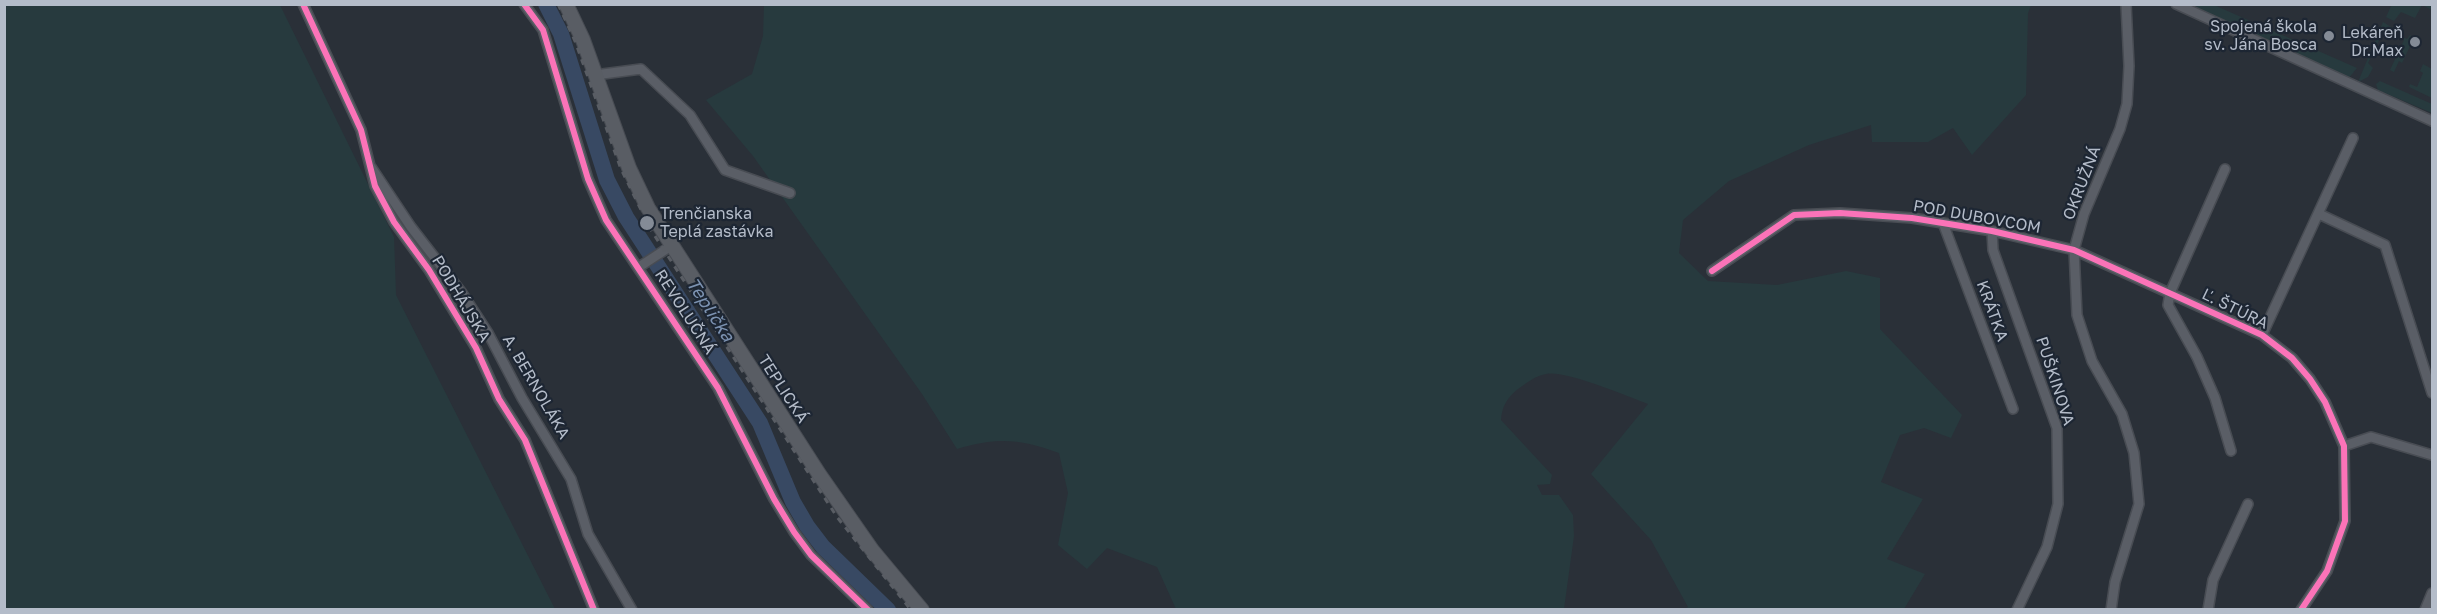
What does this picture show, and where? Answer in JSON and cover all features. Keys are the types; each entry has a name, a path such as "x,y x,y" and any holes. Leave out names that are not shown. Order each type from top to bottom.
{"main road":[{"name":"TEPLICKÁ","path":"566,4 577,26 629,168 666,249 872,550 922,609"}],"street":[{"name":"PODHÁJSKA","path":"303,4 361,130 375,186 394,222 429,270 476,348 499,399 525,440 594,609"},
{"name":"REVOLUČNÁ","path":"524,4 543,30 588,179 606,220 625,251 642,265 718,388 774,499 794,532 811,555 868,609"},
{"name":"OKRUŽNÁ","path":"2111,609 2115,582 2139,504 2134,453 2122,414 2092,361 2077,315 2074,250 2084,214 2120,129 2127,104 2129,66 2126,4"},
{"path":"2180,6 2433,121"},
{"path":"595,75 641,69 690,115 725,170 790,193"},
{"path":"2262,335 2353,138"},
{"name":"A. BERNOLÁKA","path":"369,164 382,180 411,227 462,293 488,333 522,398 572,479 588,534 632,609"},
{"path":"2225,169 2170,292 2168,305 2197,357 2215,398 2231,451"},
{"name":"POD DUBOVCOM","path":"1712,272 1794,215 1840,213 1943,223 1992,231 2074,250"},
{"path":"2319,214 2385,245 2433,393"},
{"name":"KRÁTKA","path":"1943,223 2013,409"},
{"name":"PUŠKINOVA","path":"1992,231 1993,250 2057,428 2058,504 2047,547 2017,609"},
{"path":"642,265 666,249"},
{"name":"Ľ. ŠTÚRA","path":"2074,250 2262,335 2292,358 2310,379 2325,402 2344,446 2345,521 2327,571 2301,609"},
{"path":"2344,446 2371,437 2433,455"},
{"path":"2208,609 2213,580 2248,504"},
{"path":"2425,609 2433,593"}],"green space":[{"path":"2392,4 2432,5 2432,10 2422,5 2415,18 2401,12 2394,21 2386,17"},
{"path":"4,5 280,5 394,237 396,295 555,609 5,609"},
{"path":"764,5 2031,5 2028,13 2026,95 1972,155 1953,128 1928,142 1872,142 1871,125 1809,145 1729,181 1683,220 1679,253 1708,281 1777,285 1846,271 1880,278 1880,329 1962,415 1951,438 1924,428 1900,435 1881,482 1923,499 1887,559 1925,574 1904,609 1684,609 1688,607 1651,540 1591,474 1648,404 1596,384 1555,374 1538,376 1518,389 1506,403 1501,420 1552,475 1550,484 1537,485 1542,495 1559,495 1573,515 1574,536 1564,609 1176,609 1157,567 1107,548 1087,569 1058,545 1068,493 1059,453 1009,441 997,441 957,449 922,394 753,156 706,100 752,74 763,36"},
{"path":"2182,5 2214,5 2357,68 2348,79"},
{"path":"2383,22 2393,28 2391,33 2384,30 2368,63 2373,68 2368,77 2358,82"},
{"path":"2399,35 2407,39 2410,35 2414,38 2402,63 2399,61 2394,72 2390,70 2404,40"},
{"path":"2423,64 2432,69 2432,98 2409,87 2410,84 2417,87 2423,73 2420,71"},
{"path":"2380,81 2432,104 2432,113 2378,90 2376,84"}],"waterway":[{"name":"Teplička","path":"546,4 561,34 607,180 626,217 760,423 793,502 807,526 823,547 888,610"}],"railway":[{"path":"558,4 575,41 621,169 651,230 837,517 911,610"}],"cycle path":[{"path":"303,4 361,130 375,186 394,222 429,270 476,348 499,399 525,440 594,610"},
{"path":"524,4 543,30 588,179 606,220 718,388 774,499 794,532 811,555 868,610"},
{"path":"1712,271 1794,215 1840,213 1912,218 1992,231 2074,250 2262,335 2292,358 2310,379 2325,402 2344,446 2345,521 2327,571 2301,610"}],"place":[{"name":"Spojená škola sv. Jána Bosca","path":"2329,36"},
{"name":"Lekáreň Dr.Max","path":"2415,42"},
{"name":"Trenčianska Teplá zastávka","path":"647,223"}]}
